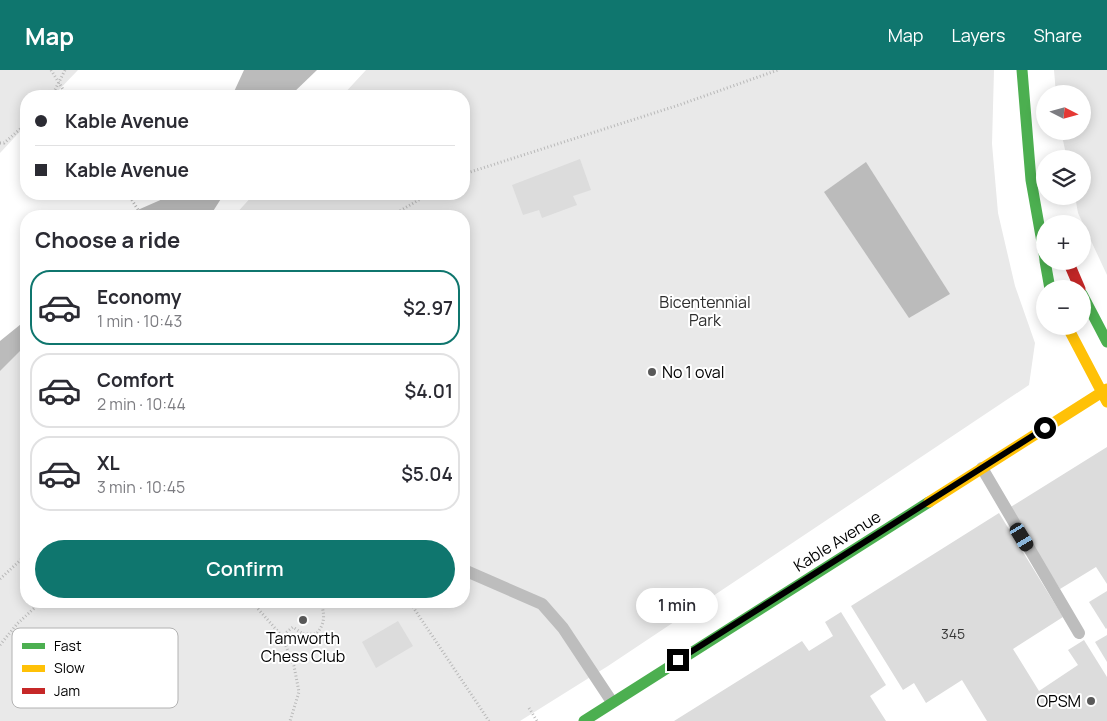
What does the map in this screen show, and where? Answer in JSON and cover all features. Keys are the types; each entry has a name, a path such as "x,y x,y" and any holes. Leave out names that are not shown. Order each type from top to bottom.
{"street":[{"path":"1022,70 1031,180 1037,215"},
{"path":"1031,180 1047,215"},
{"path":"1091,311 1107,342"},
{"path":"1072,335 1105,395"},
{"name":"Kable Avenue","path":"584,721 982,468 1105,395"}],"lane":[{"path":"982,468 1079,633"},
{"path":"470,573 542,604 563,628 612,702"}],"path":[{"path":"51,70 63,90"},
{"path":"55,90 65,70"},
{"path":"470,172 679,105 778,70"},
{"path":"0,143 4,143 20,129"},
{"path":"401,210 419,200"},
{"path":"0,579 20,561"},
{"path":"14,628 34,608"},
{"path":"256,608 282,636 294,666 299,692 290,721"},
{"path":"282,636 293,628 302,634 316,634 322,628 325,618 322,608"},
{"path":"414,608 489,721"},
{"path":"0,645 12,630"},
{"path":"529,708 537,721"}],"green space":[{"path":"0,70 78,70 59,90 20,90 20,131 0,153"},
{"name":"Bicentennial Park","path":"366,70 994,70 992,144 998,213 1015,286 1035,343 1029,385 608,666 520,721 0,721 0,351 20,340 20,608 470,608 470,210 239,210 249,200 470,200 470,90 348,90"},
{"path":"1054,70 1107,70 1107,275 1091,241 1091,215 1079,215 1077,205 1091,205 1091,150 1065,150 1063,140 1091,140 1091,85 1055,85"}],"shaded area":[{"path":"244,70 317,70 296,90 235,90"},
{"path":"866,162 950,294 909,318 824,192"},
{"path":"160,200 220,200 214,210 138,210"},
{"path":"20,325 20,351 0,371 0,341"}],"building":[{"path":"580,159 591,190 573,196 577,205 542,218 539,210 523,215 512,185"},
{"path":"1107,447 1107,584 1096,567 1060,589 1009,508"},
{"path":"999,513 1063,617 1013,649 1039,691 1078,665 1068,650 1084,640 1107,677 1107,721 987,721 962,680 926,703 914,683 903,690 851,606"},
{"path":"1107,591 1107,628 1106,629 1089,602"},
{"path":"841,612 886,685 870,696 886,721 674,721 802,641 809,651 833,636 825,622"},
{"path":"398,621 413,646 376,668 362,642"},
{"path":"1107,635 1107,662 1095,642"}],"traffic: fast":[{"path":"1022,70 1031,180 1037,215"},
{"path":"1047,270 1048,280"},
{"path":"1091,311 1107,342"},
{"path":"584,721 929,502"}],"traffic: slow":[{"path":"1072,335 1107,402"},
{"path":"929,502 1107,389"}],"traffic: jam":[{"path":"1072,270 1076,280"}],"place":[{"name":"No 1 oval","path":"652,372"},
{"name":"Tamworth Chess Club","path":"303,620"},
{"name":"OPSM","path":"1091,701"}],"route":[{"path":"678,660 1045,428"}]}
